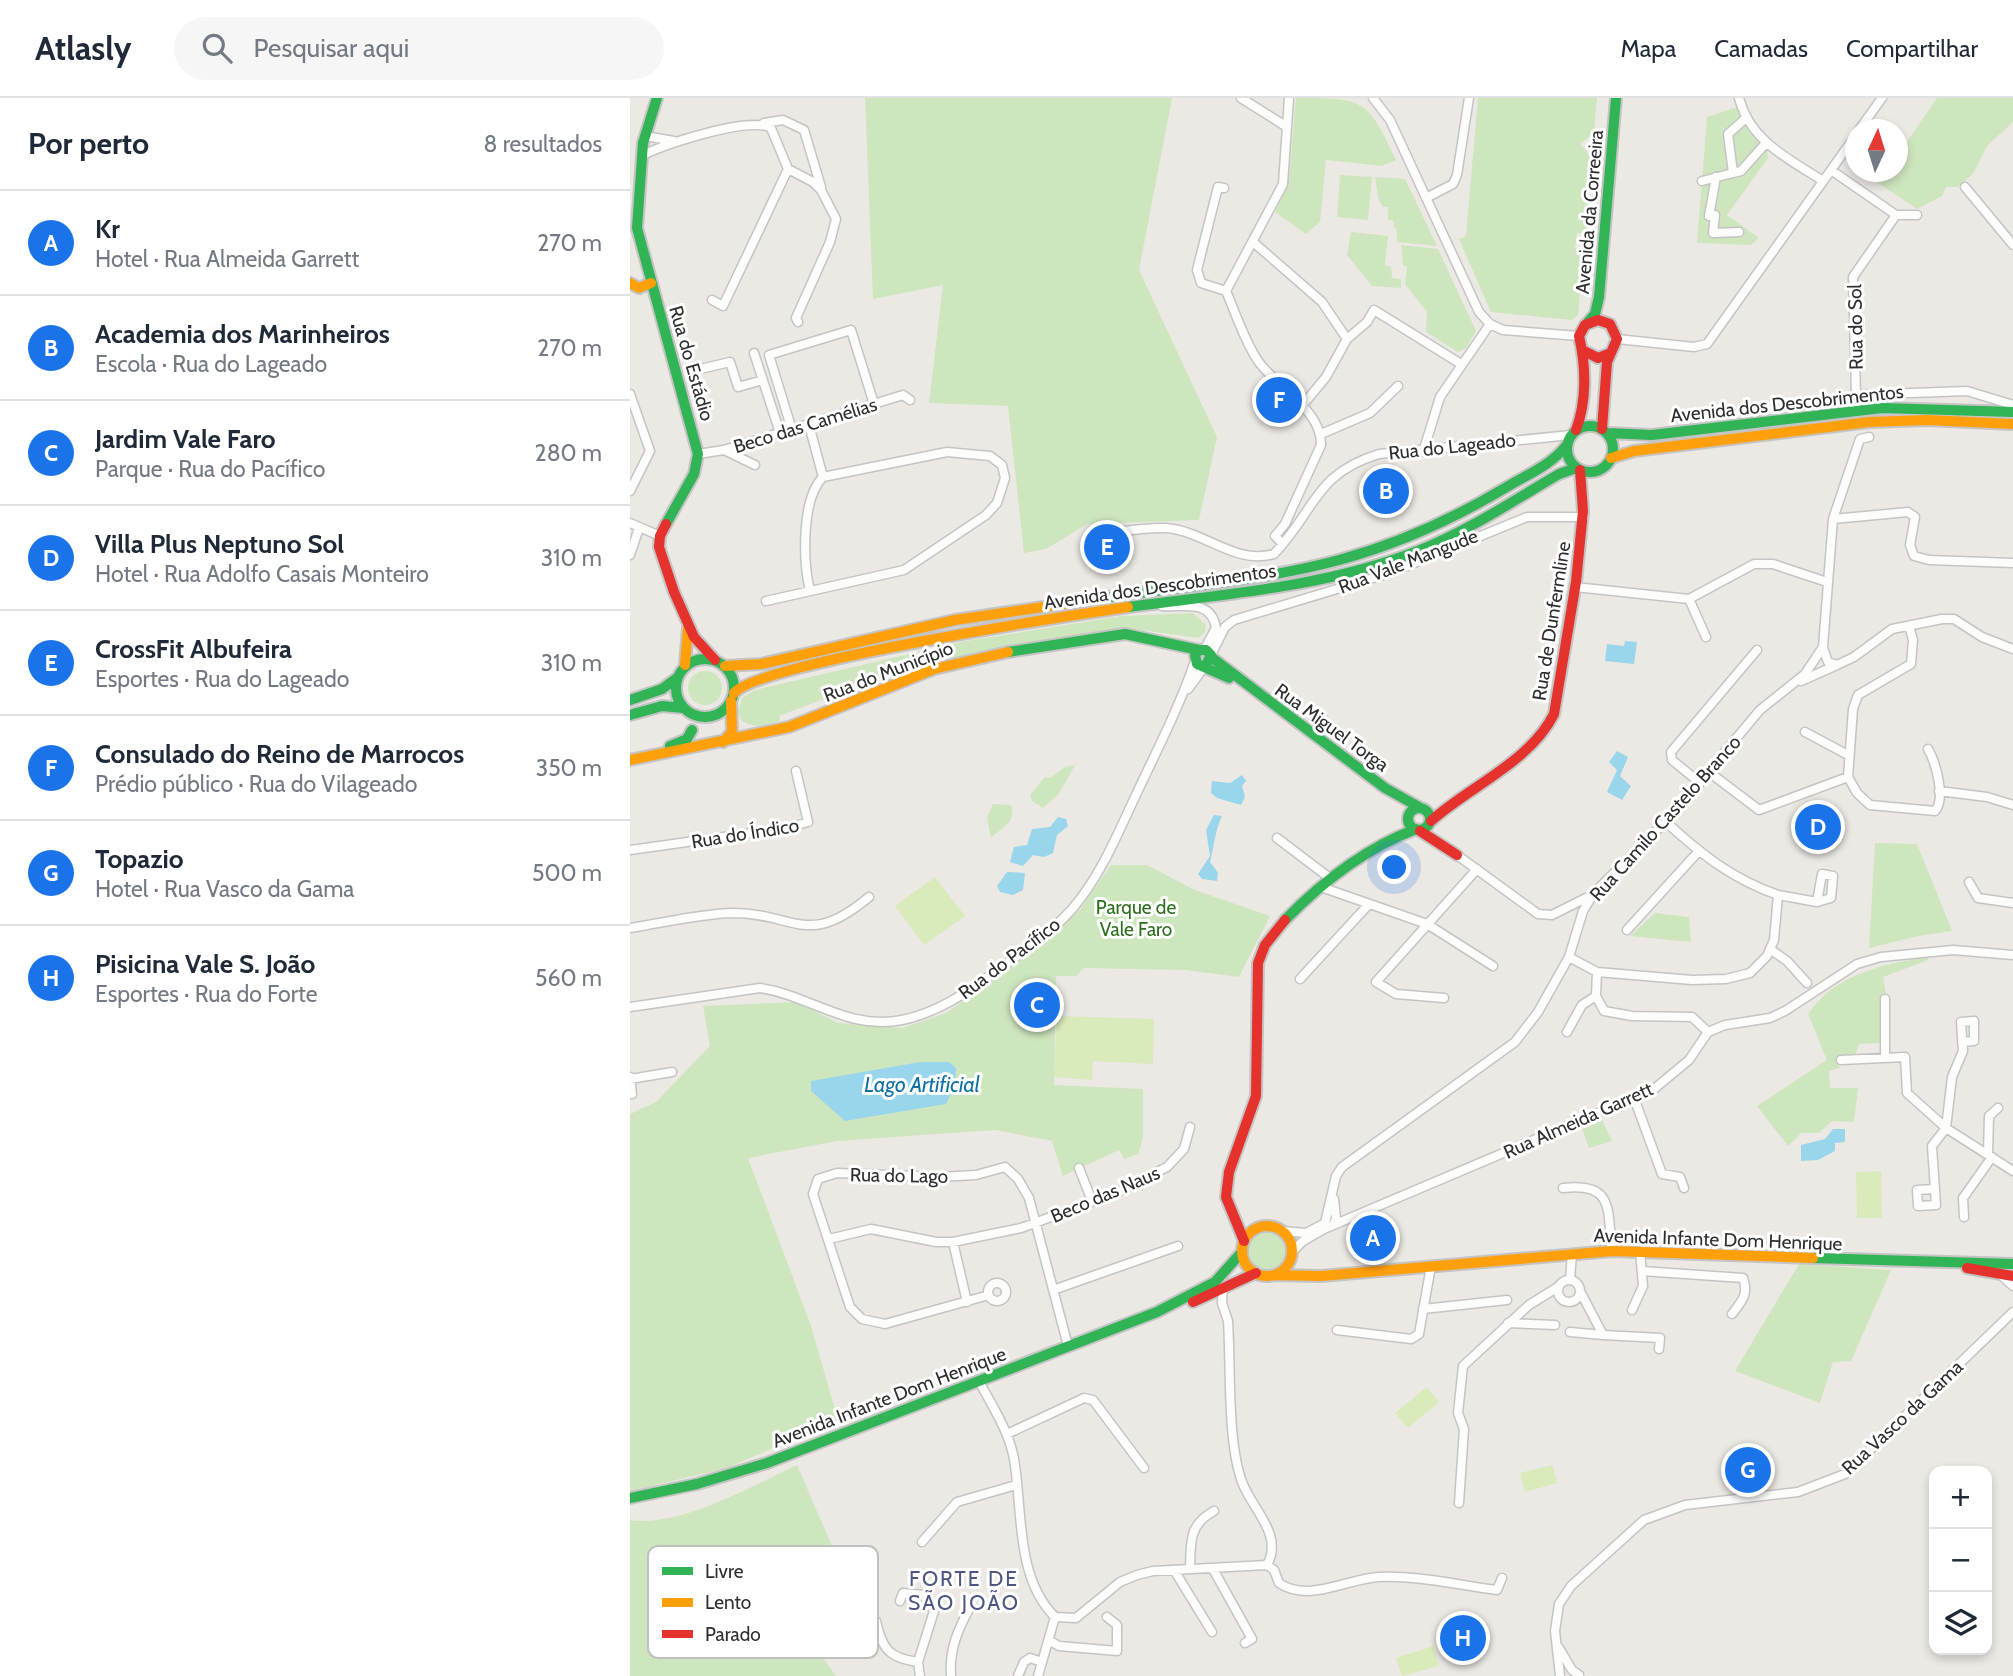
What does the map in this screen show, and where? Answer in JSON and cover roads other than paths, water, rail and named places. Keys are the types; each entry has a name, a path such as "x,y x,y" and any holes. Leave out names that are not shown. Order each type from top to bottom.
{"street":[{"name":"Rua do Estádio","path":"657,98 651,108 645,136 637,229 695,434 698,454"},
{"path":"1241,98 1287,128"},
{"path":"1226,291 1283,184 1289,98"},
{"path":"1373,98 1390,120 1479,312 1490,324 1503,330 1579,336"},
{"path":"1426,198 1453,184 1457,175 1469,98"},
{"name":"Avenida da Correeira","path":"1585,325 1597,308 1616,98"},
{"name":"Avenida da Correeira","path":"1610,324 1604,308 1622,98"},
{"path":"1739,98 1746,118 1766,144 1823,181"},
{"path":"1867,119 1882,98"},
{"path":"1733,173 1728,134 1746,118"},
{"path":"643,155 674,141 783,120 804,130 821,190"},
{"path":"752,125 771,128 788,169 813,182 834,211 835,230 796,318 798,322"},
{"path":"645,136 674,141"},
{"path":"1702,181 1741,171 1766,144"},
{"path":"1617,339 1694,347 1707,344 1845,150"},
{"path":"712,300 723,306 788,169"},
{"path":"1831,170 1896,215 1917,215"},
{"path":"1716,177 1709,216 1715,215 1713,233 1739,232"},
{"path":"1090,535 1167,528 1196,536 1238,555 1260,558 1274,554 1283,544 1275,536 1285,524 1321,445 1321,434 1314,417 1272,379 1257,359 1226,291 1202,283 1197,270 1217,187 1224,188"},
{"path":"1965,187 2013,245"},
{"name":"Rua do Sol","path":"1853,410 1856,395 1853,277 1896,215"},
{"path":"1253,242 1322,302 1347,339"},
{"path":"630,283 639,288 651,283"},
{"path":"1302,406 1326,377 1347,339 1367,322 1374,310 1461,365"},
{"path":"1598,320 1610,324 1617,339 1607,362 1605,431 1613,445 1611,458 1600,470 1578,469 1568,458 1566,446 1581,416 1584,380 1579,336 1585,325 1598,320"},
{"path":"1424,449 1440,397 1490,324"},
{"path":"792,430 769,355 851,331 874,404"},
{"path":"1582,350 1598,358 1611,353"},
{"path":"754,353 780,433"},
{"path":"696,370 730,362 738,387 763,380"},
{"path":"1321,434 1370,413 1398,386"},
{"path":"1856,395 1967,391 2013,405"},
{"path":"630,394 650,451 630,491"},
{"name":"Beco das Camélias","path":"698,454 724,450 903,395 910,400"},
{"name":"Avenida dos Descobrimentos","path":"1605,431 1652,435 1853,410 1915,408 2013,412"},
{"name":"Avenida dos Descobrimentos","path":"1611,458 1634,451 1869,422 1927,419 2013,424"},
{"path":"809,425 823,477"},
{"path":"1574,432 1589,425 1605,431"},
{"name":"Rua do Lageado","path":"1283,544 1330,478 1352,463 1379,454 1574,432"},
{"name":"Rua Camilo Castelo Branco","path":"1330,1222 1337,1215 1334,1186 1342,1167 1515,1042 1538,1012 1569,957 1580,920 1594,893 1666,822 1760,710 1805,674 1822,647 1833,519 1860,439 1869,437"},
{"name":"Avenida dos Descobrimentos","path":"720,663 761,664 955,620 1310,567 1353,558 1422,533 1483,502 1554,459 1566,446"},
{"path":"724,450 755,465"},
{"path":"766,601 904,570 986,515 997,503 1005,478 1002,465 990,456 947,452 823,477 813,492 807,526 805,555 810,591"},
{"path":"698,454 694,474 660,536 659,547 688,628 703,651 720,663 733,678 732,732 723,742"},
{"name":"Avenida dos Descobrimentos","path":"733,697 739,687 753,681 900,646 1148,604 1297,584 1396,559 1444,539 1559,474 1578,469"},
{"name":"Rua de Dunfermline","path":"1413,824 1430,822 1444,807 1533,743 1553,717 1558,703 1584,515 1585,479 1578,469"},
{"name":"Rua de Dunfermline","path":"1584,515 1594,480 1600,470"},
{"path":"1833,519 1908,512 1915,517 1910,545 1913,556 1930,560 2013,563"},
{"name":"Rua Vale Mangude","path":"1203,658 1225,627 1234,620 1390,573 1527,517 1584,515"},
{"path":"630,523 660,536"},
{"path":"630,555 639,528"},
{"path":"1575,587 1689,599 1754,564 1773,564 1827,582"},
{"path":"1689,599 1706,637"},
{"path":"1148,604 1194,605 1206,610 1215,620 1216,628 1203,658"},
{"path":"1792,685 1854,657 1892,629 1941,619 1954,619 1982,638 2013,649"},
{"path":"1909,626 1913,640 1911,664 1858,695 1853,709 1848,777 1870,805 1890,809 1935,811 1940,805 1933,758 1928,749"},
{"path":"685,666 688,628"},
{"name":"Rua do Município","path":"630,760 789,727 934,669 967,660 1116,635 1161,641 1203,658"},
{"path":"1822,647 1828,663 1837,665"},
{"path":"1700,783 1672,760 1671,752 1757,650"},
{"name":"Rua Miguel Torga","path":"1203,658 1390,791 1422,808 1457,855"},
{"name":"Rua do Pacífico","path":"630,1007 760,988 778,991 843,1018 881,1021 902,1020 964,995 1052,930 1085,892 1103,863 1203,658"},
{"path":"630,700 662,689 695,660 720,663"},
{"path":"677,678 677,697 686,710 695,738 708,744"},
{"path":"630,715 662,706 686,710 703,717 714,716 733,697"},
{"path":"733,722 739,729 761,734"},
{"path":"630,754 677,745 687,739 692,730"},
{"path":"1805,732 1848,755"},
{"name":"Rua do Índico","path":"630,850 808,822 796,771"},
{"path":"1709,772 1759,810 1848,777"},
{"name":"Rua Miguel Torga","path":"1390,791 1413,824 1538,914 1552,915 1564,911"},
{"path":"1938,791 1987,797 2013,805"},
{"name":"Rua de Dunfermline","path":"1422,808 1444,807"},
{"path":"1244,1241 1226,1199 1229,1175 1248,1130 1256,1097 1260,1052 1258,967 1261,951 1270,936 1321,887 1413,824 1411,810 1422,808"},
{"path":"1666,822 1698,852 1728,873 1778,895 1817,902"},
{"path":"1277,838 1331,879"},
{"path":"1627,930 1698,852"},
{"path":"1444,998 1396,994 1376,982 1477,869"},
{"path":"1969,882 1978,898 2013,903"},
{"path":"1321,887 1427,924 1493,966"},
{"path":"1564,911 1594,893"},
{"path":"1569,957 1597,972 1692,980 1726,979 1750,973 1774,940 1778,895"},
{"path":"630,928 732,913 765,916 794,926 818,926 840,918 870,897"},
{"path":"1300,979 1369,904"},
{"path":"1564,911 1572,910 1580,920"},
{"path":"1770,949 1787,961 1807,983"},
{"path":"1597,972 1596,996 1604,1011 1632,1016 1692,1017 1708,1032 1778,1014 1857,964 1881,957 1953,950 2013,955"},
{"path":"1567,1032 1582,1005 1596,996"},
{"path":"1885,999 1885,1058"},
{"name":"Rua Almeida Garrett","path":"1282,1231 1306,1233 1634,1098 1676,1073 1708,1032"},
{"path":"1935,1189 1932,1146 1946,1128 1952,1077 1963,1051 1962,1042"},
{"path":"1841,1060 1905,1057 1908,1093 1946,1128 2013,1171"},
{"path":"632,1094 630,1078 672,1072"},
{"path":"1634,1098 1662,1174 1680,1177 1684,1188"},
{"path":"1964,1217 1962,1198 1990,1155 1989,1116 1998,1108"},
{"name":"Beco das Naus","path":"829,1239 849,1232 871,1229 936,1242 953,1242 990,1236 1038,1222 1118,1192 1167,1167 1184,1149 1191,1127"},
{"name":"Rua do Lago","path":"989,1295 885,1324 862,1319 850,1307 813,1194 818,1179 837,1173 937,1177 976,1175 1005,1167 1018,1179 1038,1222 1068,1346"},
{"path":"1079,1168 1092,1200"},
{"path":"1563,1188 1584,1185 1597,1190 1606,1198 1612,1251"},
{"path":"1227,1188 1240,1217 1261,1227 1282,1231 1290,1241 1292,1254 1299,1268 1321,1276"},
{"name":"Rua Almeida Garrett","path":"1292,1254 1303,1241 1330,1222"},
{"path":"1157,1312 1214,1283 1234,1266 1248,1233 1261,1227"},
{"path":"953,1242 967,1302"},
{"path":"1053,1290 1178,1246"},
{"name":"Avenida Infante Dom Henrique","path":"1275,1275 1321,1276 1612,1251 1951,1265 2013,1265"},
{"path":"1632,1310 1643,1286 1640,1251"},
{"path":"1241,1253 1247,1266 1256,1273"},
{"path":"1157,1312 1196,1301 1241,1276 1256,1273 1275,1275 1283,1271 1292,1254"},
{"path":"1570,1279 1572,1254"},
{"path":"1979,1264 1989,1269 2013,1270"},
{"name":"Avenida Infante Dom Henrique","path":"1951,1265 2008,1276"},
{"path":"1337,1330 1411,1339 1419,1334 1431,1266"},
{"path":"1643,1271 1743,1278 1747,1287 1745,1297 1732,1314"},
{"path":"2008,1276 2013,1286"},
{"path":"1459,1503 1464,1442 1458,1413 1463,1366 1508,1323 1570,1279"},
{"path":"1570,1279 1576,1282 1603,1335"},
{"path":"1558,1287 1560,1298 1568,1302 1577,1298 1580,1291"},
{"path":"1223,1288 1222,1303 1228,1321 1235,1458 1243,1485 1270,1534 1272,1549 1267,1565"},
{"path":"1423,1309 1507,1300"},
{"name":"Rua Vasco da Gama","path":"1560,1676 1556,1643 1559,1605 1571,1586 1644,1520 1659,1512 1685,1505 1798,1492 1844,1474 2010,1314 2013,1305"},
{"name":"Avenida Infante Dom Henrique","path":"630,1498 697,1484 767,1463 1157,1312"},
{"path":"1508,1323 1555,1325"},
{"path":"1570,1332 1660,1338 1660,1349"},
{"path":"979,1381 1007,1434 1030,1580 1042,1603 1055,1616 1076,1618 1120,1583 1153,1571 1267,1565 1274,1570 1279,1583 1297,1590 1346,1586 1377,1577 1432,1580 1497,1590 1502,1578"},
{"path":"1007,1434 1084,1398 1093,1401 1144,1468"},
{"path":"922,1542 957,1502 1016,1485"},
{"path":"1190,1569 1191,1532 1200,1518 1214,1511"},
{"path":"1213,1569 1252,1639 1245,1643"},
{"path":"1174,1570 1212,1632"},
{"path":"900,1601 903,1592 924,1595 934,1611 918,1662 920,1676"},
{"path":"951,1676 950,1657 957,1632 970,1607"},
{"path":"1038,1676 1055,1616"},
{"path":"1049,1641 1059,1646 1116,1651 1117,1625 1107,1617"},
{"path":"878,1630 888,1651 898,1660 918,1662"},
{"path":"1556,1643 1572,1671 1579,1676"},
{"path":"1018,1676 1024,1662 1030,1658 1042,1662"},
{"path":"1566,1676 1579,1676"}],"water":[{"path":"1625,641 1637,642 1634,664 1605,661 1607,644 1624,646"},
{"path":"1617,751 1628,757 1620,776 1631,786 1622,800 1607,792 1617,770 1609,762"},
{"path":"1242,775 1246,781 1242,786 1245,797 1241,805 1217,798 1211,793 1212,781 1230,783"},
{"path":"1214,815 1222,816 1210,862 1218,873 1217,881 1202,879 1198,874 1210,856 1206,830"},
{"path":"1058,817 1066,819 1068,826 1057,835 1053,853 1044,857 1033,855 1023,866 1010,862 1014,847 1027,845 1032,829 1050,827"},
{"path":"1007,872 1025,873 1023,890 1013,895 1000,892 997,886"},
{"name":"Lago Artificial","path":"920,1062 949,1062 956,1068 955,1087 946,1104 845,1121 811,1091 811,1081"},
{"path":"1833,1129 1845,1129 1845,1142 1835,1143 1835,1151 1818,1160 1801,1161 1801,1145 1825,1139"}],"place":[{"name":"Consulado do Reino de Marrocos","path":"1279,400"},
{"name":"Academia dos Marinheiros","path":"1386,491"},
{"name":"CrossFit Albufeira","path":"1107,547"},
{"name":"Villa Plus Neptuno Sol","path":"1818,827"},
{"name":"Jardim Vale Faro","path":"1037,1005"},
{"name":"Kr","path":"1373,1238"},
{"name":"Topazio","path":"1748,1470"},
{"name":"Pisicina Vale S. João","path":"1463,1638"}],"district":[{"name":"FORTE DE SÃO JOÃO","path":"964,1591"}],"park label":[{"name":"Parque de Vale Faro","path":"1136,918"}]}
